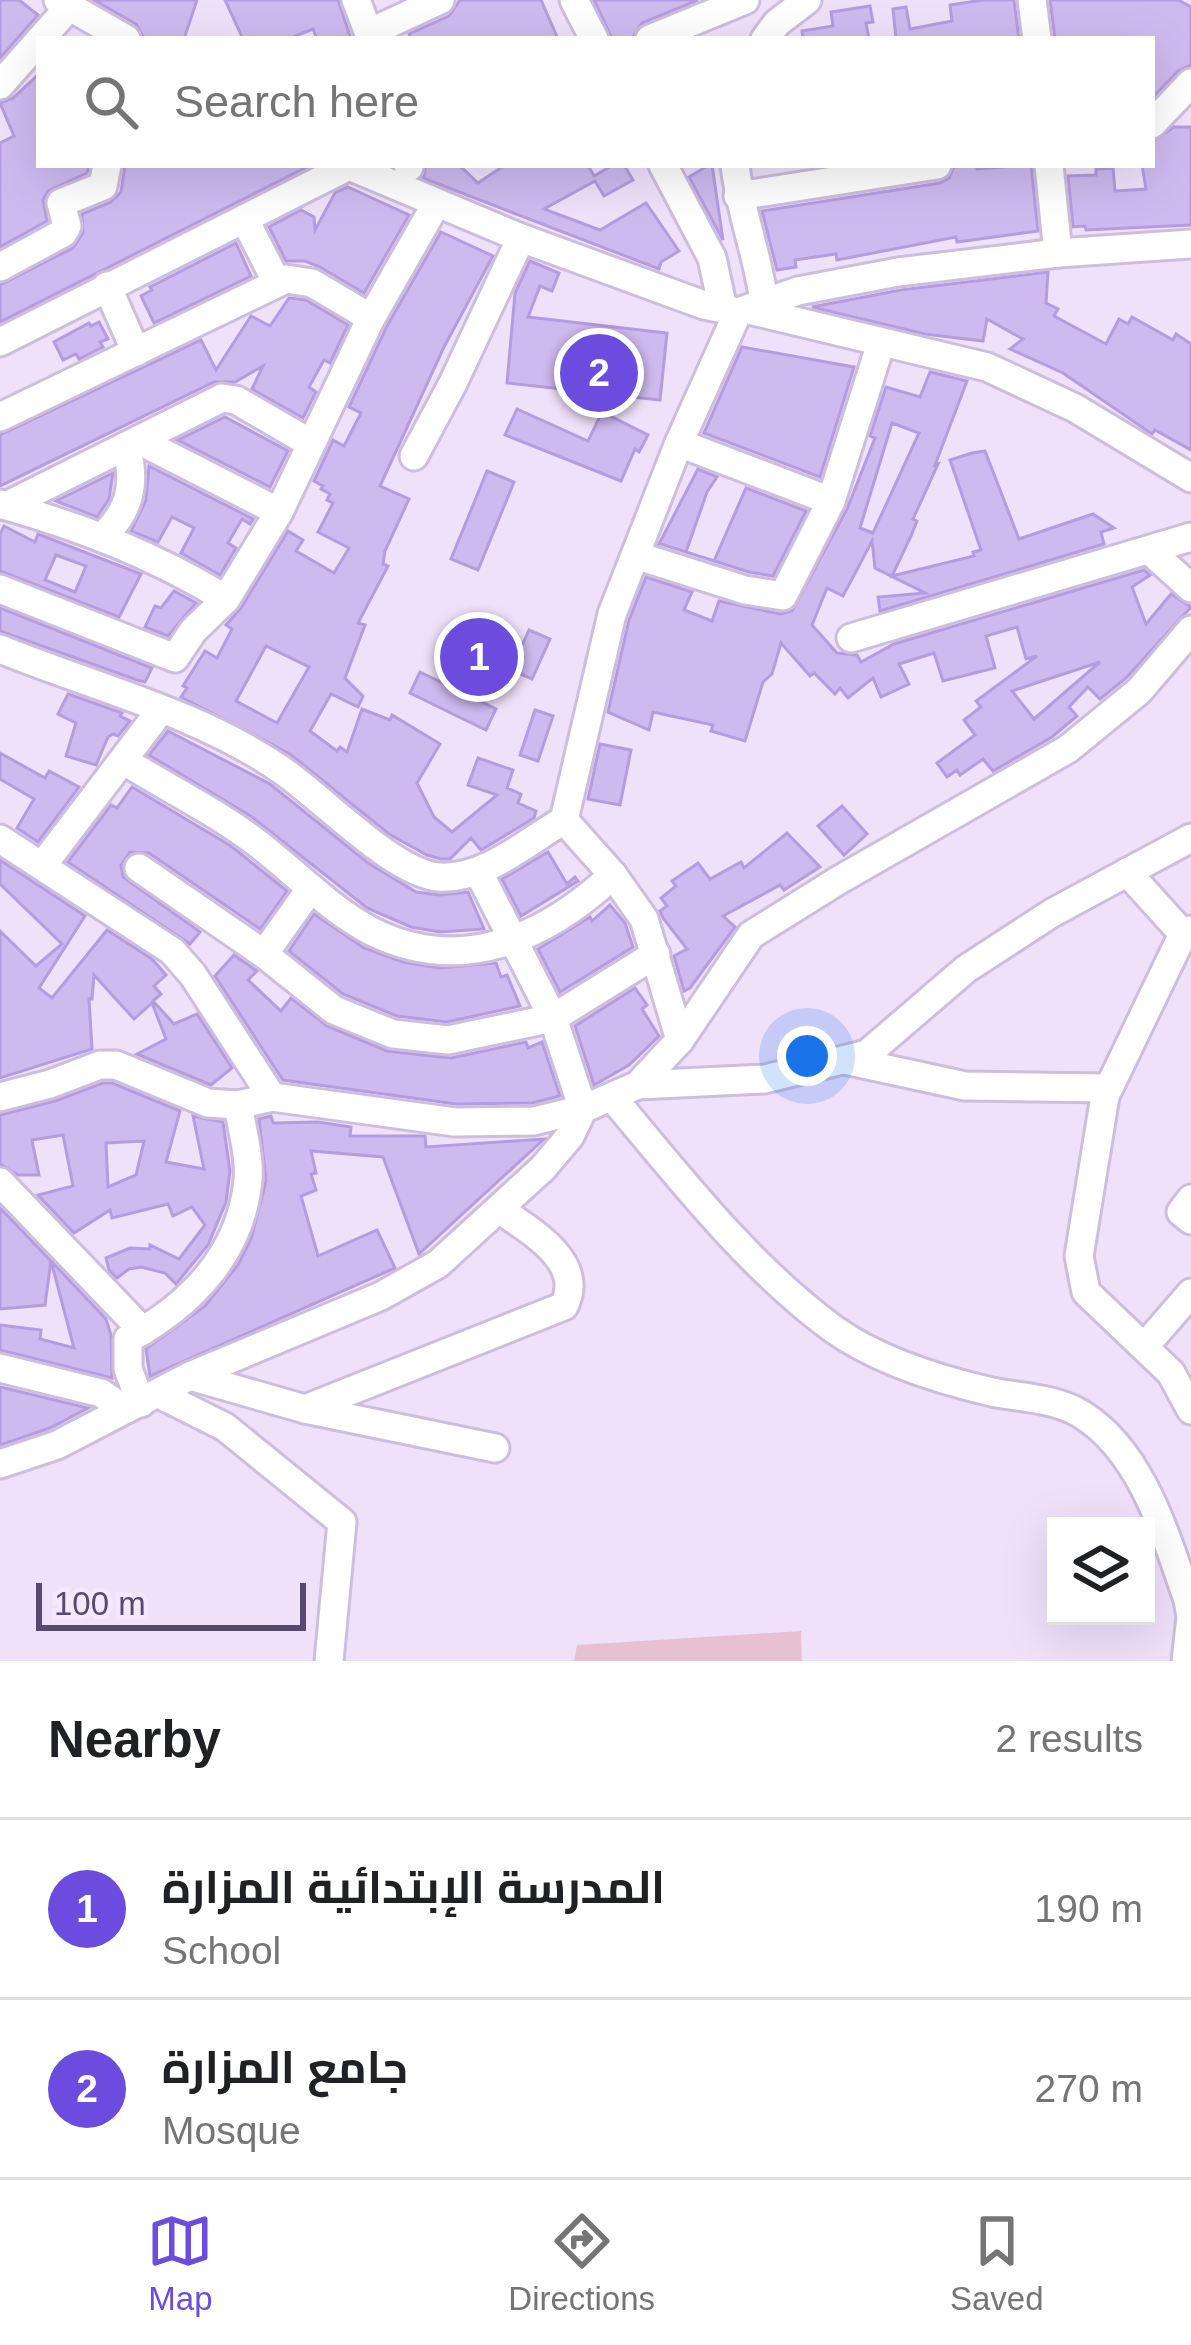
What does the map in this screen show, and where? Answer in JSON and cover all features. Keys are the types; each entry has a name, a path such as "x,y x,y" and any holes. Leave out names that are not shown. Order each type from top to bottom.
{"street":[{"path":"356,0 370,36 440,0"},
{"path":"574,0 589,36"},
{"path":"657,36 745,0"},
{"path":"767,36 807,0"},
{"path":"1032,0 1037,36"},
{"path":"38,36 63,3 121,36"},
{"path":"0,85 36,38"},
{"path":"1155,121 1190,89"},
{"path":"0,267 62,233 67,226 61,203 104,186 107,168"},
{"path":"0,342 342,168"},
{"path":"665,168 744,308"},
{"path":"0,649 186,718 281,769 407,867 435,877 478,872 564,820 609,627 679,443 744,308 759,266 738,196 735,168"},
{"path":"738,196 918,168"},
{"path":"1049,168 1058,253"},
{"path":"405,171 436,204 520,238 744,308 967,361 1034,386 1191,478"},
{"path":"0,589 171,658 181,652 194,631 226,599 279,512 371,318 436,204"},
{"path":"245,220 277,283"},
{"path":"414,456 454,382 520,238"},
{"path":"744,308 882,275 1058,253 1191,244"},
{"path":"0,382 6,414 277,283 299,278 371,318"},
{"path":"107,286 136,352"},
{"path":"638,556 783,596 831,501 881,343"},
{"path":"3,505 222,398 236,400 310,443"},
{"path":"132,443 279,512"},
{"path":"104,536 126,511 132,443"},
{"path":"679,443 831,501"},
{"path":"3,505 104,536 226,599"},
{"path":"851,638 1191,537"},
{"path":"1149,550 1191,588"},
{"path":"625,1091 680,1040 752,935 838,880 1068,749 1130,700 1191,631"},
{"path":"42,866 160,711"},
{"path":"124,761 231,824 373,932 427,950 484,951 513,943 578,908 614,875"},
{"path":"564,820 614,875 644,919 680,1040"},
{"path":"0,1097 100,1065 116,1065 187,1097 238,1105 272,1097 455,1121 534,1121 583,1109 625,1091 750,1081 867,1054 966,969 1052,913 1191,838"},
{"path":"0,839 172,951 193,975 272,1097"},
{"path":"139,868 265,954 334,1010 393,1034 448,1040 553,1018 656,954"},
{"path":"478,872 553,1018 583,1109"},
{"path":"1127,872 1187,932 1107,1088 1079,1256 1081,1277 1086,1292 1171,1373 1191,1410"},
{"path":"265,954 310,888"},
{"path":"845,1060 965,1086 1107,1088"},
{"path":"625,1091 739,1241 834,1329 903,1364 1078,1412 1112,1441 1157,1518 1188,1600 1188,1655"},
{"path":"142,1402 128,1369 126,1344 183,1303 231,1245 249,1177 238,1105"},
{"path":"0,1464 57,1445 190,1376 381,1296 438,1264 556,1152 583,1109"},
{"path":"0,1182 143,1331"},
{"path":"1191,1199 1181,1212 1191,1220"},
{"path":"305,1409 564,1306 569,1297 567,1276 557,1253 500,1210"},
{"path":"1145,1346 1191,1293"},
{"path":"0,1368 224,1427 342,1522 329,1661"},
{"path":"190,1376 305,1409 495,1448"},
{"path":"1157,1518 1164,1514 1175,1539 1191,1542"}],"shaded area":[{"path":"801,1631 802,1661 574,1661 577,1645"}],"building":[{"path":"0,0 19,0 38,15 0,58"},
{"path":"94,0 197,0 185,36 142,36 136,24"},
{"path":"225,0 338,0 350,36 316,36 313,29 296,36 242,36"},
{"path":"460,0 541,0 557,36 410,36 449,16"},
{"path":"594,0 698,0 642,23 634,36 611,36"},
{"path":"1014,0 1019,36 896,36 893,9 906,7 910,29 952,21 950,5"},
{"path":"1050,0 1178,0 1191,7 1191,65 1178,71 1155,95 1155,36 1055,36"},
{"path":"870,6 873,22 866,23 868,36 803,36 802,31 833,26 831,12"},
{"path":"36,77 36,168 88,168 87,173 48,191 43,200 47,221 0,247 0,143 14,136 0,103 13,98"},
{"path":"1174,127 1191,127 1191,225 1073,227 1068,176 1096,175 1096,169 1113,168 1115,191 1146,189 1142,168 1155,168 1155,140"},
{"path":"125,168 305,168 0,322 0,285 73,248 83,233 82,214 111,202 121,192"},
{"path":"425,168 462,168 478,183 500,168 590,168 594,176 608,168 626,168 633,180 604,196 595,181 544,209 600,230 646,203 679,251 661,262 659,269 423,178"},
{"path":"712,168 723,240 689,177"},
{"path":"954,168 1031,168 1038,231 957,242 956,237 837,260 836,254 795,260 796,267 777,270 762,211 949,178"},
{"path":"348,187 409,215 364,293 320,267 286,261 269,227 301,210 314,217 315,230 335,193"},
{"path":"441,232 493,256 444,347 380,486 409,499 385,551 383,564 388,566 358,623 365,625 345,678 363,696 358,707 331,694 310,731 337,751 340,747 347,752 362,709 390,720 392,715 440,744 417,783 434,817 452,832 497,795 468,785 478,758 513,770 507,788 521,794 518,803 536,811 534,818 481,850 471,838 450,859 427,855 389,834 290,754 181,697 205,651 217,658 232,629 226,625 288,531 303,540 296,551 334,573 349,548 318,532 333,503 327,500 330,494 314,481 333,440 344,446 361,413 349,407 387,326","holes":["266,646 309,667 277,723 236,701"]},
{"path":"236,243 251,276 154,323 141,296 150,287"},
{"path":"530,261 559,273 552,291 540,286 528,317 667,333 660,400 507,383 515,293"},
{"path":"1048,272 1046,303 1058,309 1054,316 1106,344 1119,319 1128,324 1132,317 1173,340 1176,334 1191,344 1191,450 1155,430 1152,434 1063,373 1010,349 1023,339 987,319 983,341 925,334 812,307 901,290"},
{"path":"289,298 306,300 348,325 330,363 324,360 309,387 316,392 303,418 252,389 263,366 235,382 214,382 0,486 0,435 201,340 216,370 251,316 270,326"},
{"path":"99,322 108,339 100,342 103,347 79,359 76,354 63,360 54,342"},
{"path":"742,347 854,367 820,477 704,433"},
{"path":"930,372 967,381 892,576 974,556 973,552 981,550 950,460 972,453 985,451 1019,539 1093,514 1114,528 1101,532 1104,544 880,611 878,597 925,593 875,568 872,541 843,596 827,588 812,625 837,653 857,655 861,662 894,644 1144,570 1150,575 1132,587 1146,624 1171,594 1191,607 1126,678 1100,699 1088,687 1069,707 1077,716 1052,737 993,771 983,759 960,775 957,770 947,777 937,763 975,735 964,720 981,707 976,701 1037,656 1026,659 1017,627 986,636 995,668 943,681 934,653 899,664 909,684 881,697 873,678 848,698 840,688 835,694 814,673 810,676 781,643 745,741 711,731 713,725 653,712 649,730 608,712 629,620 646,577 692,592 684,610 712,621 719,601 780,614 792,611 847,509 875,438 870,436 886,387 920,397","holes":["892,423 919,433 873,533 860,528","1100,662 1034,719 1012,691"]},
{"path":"517,409 588,441 602,412 648,435 639,452 635,449 621,481 505,435"},
{"path":"225,417 288,451 270,487 178,440"},
{"path":"149,466 253,519 250,524 242,519 228,543 236,548 220,575 181,553 194,528 172,517 158,542 131,531 146,500"},
{"path":"698,469 717,477 686,552 659,544"},
{"path":"487,471 514,482 478,570 451,559"},
{"path":"113,473 109,499 97,517 56,501"},
{"path":"746,488 806,511 773,576 714,561"},
{"path":"4,526 35,542 38,534 141,574 119,617 0,571","holes":["56,555 86,566 75,592 45,580"]},
{"path":"174,591 196,603 168,636 145,627 155,606 161,608"},
{"path":"0,608 152,668 145,682 0,631"},
{"path":"529,630 550,639 532,679 511,670"},
{"path":"420,672 496,709 486,730 410,693"},
{"path":"68,694 122,713 130,721 118,736 108,737 96,765 66,756 76,723 58,714"},
{"path":"535,710 553,716 538,761 520,755"},
{"path":"168,731 270,784 368,863 416,892 468,892 484,929 440,932 411,927 367,908 252,817 149,755"},
{"path":"600,744 631,750 620,805 588,799"},
{"path":"0,753 45,778 49,771 79,787 38,842 17,828 34,799 0,779"},
{"path":"132,787 231,846 287,891 260,929 149,853 130,852 121,865 123,877 200,932 190,944 68,862 111,805 117,808"},
{"path":"842,806 867,834 844,855 818,826"},
{"path":"787,833 820,867 784,890 780,885 723,916 735,927 684,991 674,956 687,949 660,911 667,906 661,898 676,886 672,881 698,863 710,879 741,862 744,868"},
{"path":"548,852 567,884 575,877 578,881 521,916 502,879"},
{"path":"0,860 85,916 39,988 52,998 107,930 152,959 166,975 154,986 161,994 153,1001 174,1024 197,1014 232,1068 211,1085 137,1054 166,1039 152,1003 134,1019 94,975 89,999 92,1049 0,1078 0,931 36,966 62,944 0,884"},
{"path":"610,905 625,923 633,947 560,992 538,949 590,917 592,921"},
{"path":"314,914 364,948 403,962 439,968 496,963 501,977 507,975 520,1006 447,1022 397,1016 343,994 289,951"},
{"path":"234,955 257,971 248,980 281,1011 291,998 327,1026 387,1051 451,1058 542,1042 560,1096 532,1103 456,1104 283,1080 215,976"},
{"path":"635,988 659,1036 629,1065 594,1085 575,1026"},
{"path":"112,1083 180,1111 166,1162 204,1169 193,1116 223,1122 230,1171 226,1202 208,1245 176,1284 165,1273 141,1267 117,1278 106,1258 130,1248 150,1249 150,1245 179,1259 205,1225 192,1207 173,1216 168,1204 112,1218 110,1210 74,1233 38,1195 73,1186 63,1135 32,1140 39,1175 18,1175 0,1164 0,1115","holes":["144,1141 136,1175 108,1187 106,1143"]},
{"path":"271,1116 273,1123 351,1127 350,1136 425,1136 426,1147 544,1139 419,1254 383,1157 311,1151 316,1190 301,1196 318,1256 377,1230 395,1268 150,1376 146,1349 205,1306 238,1265 251,1239 266,1181 259,1119"},
{"path":"0,1208 51,1261 45,1305 0,1309"},
{"path":"51,1261 106,1319 112,1378 0,1350 0,1325 41,1330 40,1339 74,1348"},
{"path":"0,1387 88,1408 50,1428 0,1445"}],"place":[{"name":"جامع المزارة","path":"599,373"},
{"name":"المدرسة الإبتدائية المزارة","path":"479,657"}]}
